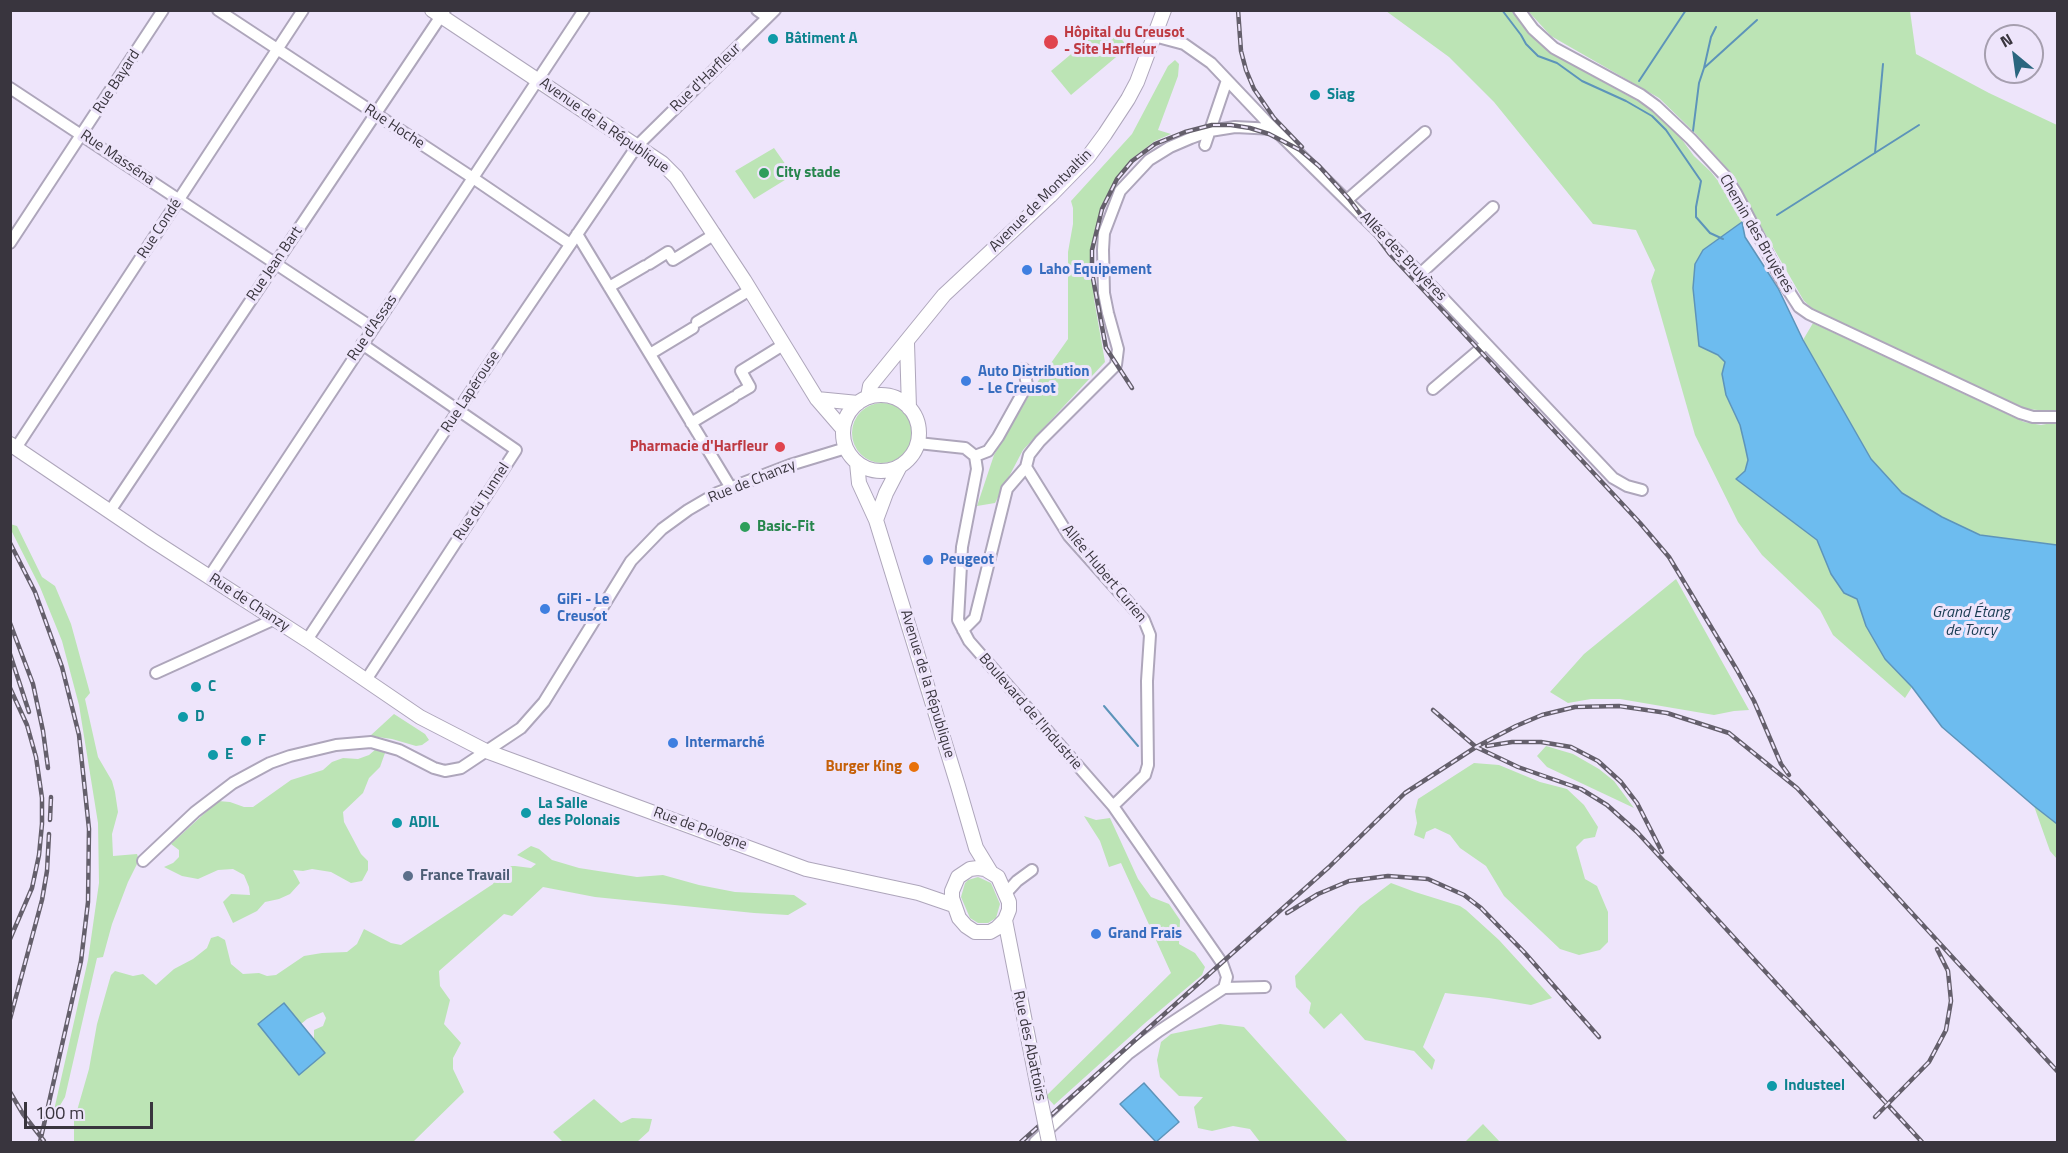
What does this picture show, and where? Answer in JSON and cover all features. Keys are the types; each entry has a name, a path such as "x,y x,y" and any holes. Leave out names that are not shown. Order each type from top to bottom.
{"street":[{"name":"Rue Bayard","path":"10,243 163,10"},
{"name":"Rue Hoche","path":"218,10 375,115 573,239"},
{"name":"Rue Condé","path":"12,445 180,200 303,10"},
{"name":"Rue d'Assas","path":"209,577 584,10"},
{"path":"757,10 771,14"},
{"name":"Avenue de Montvaltin","path":"863,400 870,386 944,295 1050,196 1088,157 1128,99 1164,10"},
{"name":"Chemin des Bruyères","path":"1519,10 1533,29 1554,48 1641,95 1670,118 1699,147 1736,192 1781,279 1799,307 1809,314 2020,413 2033,417 2058,417"},
{"name":"Avenue de la République","path":"439,13 662,163 676,177 715,234 817,399 843,429"},
{"name":"Rue Jean Bart","path":"110,512 375,115 439,13"},
{"name":"Rue d'Harfleur","path":"637,146 771,14"},
{"name":"Allée des Bruyères","path":"1154,36 1184,44 1211,63 1420,274 1613,478 1627,486 1642,490"},
{"path":"1205,145 1227,80"},
{"name":"Rue Masséna","path":"10,88 373,328"},
{"path":"963,630 975,618 1007,489 1026,467 1029,455 1040,441 1116,365 1118,349 1106,303 1103,250 1104,233 1120,191 1149,160 1170,147 1210,131 1235,127 1274,129"},
{"path":"1347,201 1425,132"},
{"name":"Rue Lapérouse","path":"308,640 459,410 637,146"},
{"path":"1420,274 1492,207"},
{"path":"609,287 668,252 673,260 715,234"},
{"path":"573,239 609,287 730,488"},
{"path":"650,354 750,290"},
{"path":"907,343 909,408"},
{"name":"Rue du Tunnel","path":"362,344 516,450 366,680"},
{"path":"1433,389 1486,344"},
{"path":"691,423 750,387 741,371 783,345"},
{"path":"918,443 965,448 975,456 988,451 1027,385 1024,369"},
{"path":"817,399 863,400 879,395 901,400 909,408 918,424 918,443 908,460 900,466 878,471 867,468 857,463 846,448 843,429 850,410 863,400"},
{"name":"Rue de Chanzy","path":"12,445 110,512 308,640 420,717 486,751"},
{"name":"Rue de Chanzy","path":"143,861 195,812 233,783 270,763 290,756 336,745 371,742 399,750 434,768 445,771 460,768 520,728 544,702 631,561 662,529 717,493 790,465 846,448"},
{"name":"Boulevard de l'Industrie","path":"975,456 977,469 962,547 958,620 969,641 1113,806 1222,963 1227,977 1224,988"},
{"name":"Avenue de la République","path":"857,463 859,483 876,520 976,848 994,875"},
{"path":"876,520 886,493 900,466"},
{"name":"Allée Hubert Curien","path":"1026,467 1069,536 1144,620 1150,635 1147,681 1148,765 1145,775 1113,806"},
{"path":"156,673 275,619"},
{"name":"Rue de Pologne","path":"486,751 806,869 918,893 953,905"},
{"path":"970,870 976,848"},
{"path":"994,875 1009,902 1005,920 997,928 988,932 975,932 959,918 953,905 953,886 958,877 970,870 978,868 994,875 1032,870 1006,893"},
{"name":"Rue de Pologne","path":"918,893 953,886"},
{"name":"Rue des Abattoirs","path":"1005,920 1049,1143"},
{"path":"988,932 1010,950"},
{"path":"1035,1143 1128,1054 1159,1030 1224,988 1265,987"}],"green space":[{"path":"1386,11 1512,11 1543,46 1647,106 1680,137 1726,191 1742,222 1703,250 1693,288 1699,345 1718,355 1725,362 1722,374 1726,395 1740,425 1745,446 1748,460 1745,471 1736,479 1817,540 1831,574 1844,593 1857,599 1866,626 1885,659 1912,687 1905,698 1833,635 1820,610 1762,555 1738,522 1695,435 1651,281 1655,270 1636,230 1593,224 1494,102 1449,57"},
{"path":"1528,11 1910,11 1916,54 1989,93 2057,125 2057,410 2026,409 2009,404 1814,310 1804,301 1735,177 1697,135 1659,98 1551,36"},
{"path":"1108,23 1128,47 1071,95 1051,71"},
{"path":"1175,60 1179,64 1178,76 1158,130 1171,134 1155,141 1130,160 1104,201 1092,243 1094,299 1105,362 1023,450 995,503 977,506 994,455 1034,387 1068,339 1068,252 1073,224 1071,201 1132,134 1168,66"},
{"name":"City stade","path":"774,148 793,175 754,199 735,171"},
{"path":"1813,323 2024,422 2041,425 2057,422 2057,545 1980,535 1942,517 1902,493 1871,459 1803,340"},
{"path":"882,403 899,408 907,416 912,433 907,450 899,458 882,463 865,458 857,450 852,433 857,416 865,408"},
{"path":"10,524 17,526 42,577 55,586 71,624 90,693 85,699 98,757 112,781 115,792 118,812 112,834 113,856 137,854 139,860 112,924 103,957 97,958 65,1097 52,1119 88,960 99,883 98,823 79,705 62,641 40,587"},
{"path":"1676,579 1749,710 1714,715 1620,699 1591,699 1568,703 1550,692 1584,654"},
{"path":"394,714 425,734 429,740 416,746 370,736"},
{"path":"1546,746 1573,754 1599,769 1614,781 1634,808 1547,767 1537,756"},
{"path":"376,749 385,753 380,767 369,778 363,793 343,812 344,822 361,854 368,861 368,870 362,881 351,883 331,872 312,869 293,870 300,883 290,894 265,902 257,911 233,923 223,902 231,894 250,895 244,875 233,869 218,870 198,879 182,876 164,867 179,857 179,850 171,844 218,801 253,807 291,780 323,770 332,762 343,758 358,759 369,755"},
{"path":"1474,763 1499,765 1540,782 1567,789 1584,805 1598,827 1595,837 1584,839 1576,847 1585,879 1597,886 1608,912 1608,942 1600,950 1579,955 1560,949 1504,896 1486,866 1460,848 1450,835 1435,828 1426,832 1424,839 1414,835 1418,799"},
{"path":"2034,806 2057,824 2057,859 2050,851"},
{"path":"1084,816 1096,820 1110,818 1138,879 1151,897 1169,904 1180,920 1179,944 1195,953 1205,967 1202,975 1054,1105 1046,1096 1171,973 1121,863 1109,867 1100,841"},
{"path":"531,846 539,849 552,860 579,868 637,877 663,875 735,892 794,895 807,904 788,915 754,913 595,897 543,887 512,916 504,914 439,971 440,986 450,1000 444,1024 461,1043 453,1058 453,1069 464,1092 413,1142 74,1142 74,1121 89,1069 97,1024 111,975 115,971 133,976 143,974 156,985 174,969 207,948 211,938 218,936 225,940 231,964 243,974 259,973 267,976 276,975 304,956 347,952 357,944 364,929 391,943 401,945 493,884 500,869 505,866 531,868 536,864 517,855","holes":["323,1012 326,1018 323,1026 314,1030 314,1039 325,1053 301,1024"]},
{"path":"978,877 991,883 1000,904 996,918 988,923 978,923 970,918 961,897 965,883"},
{"path":"1391,883 1466,910 1499,940 1552,998 1531,1005 1445,993 1423,1047 1435,1060 1432,1070 1414,1051 1365,1040 1341,1013 1324,1029 1309,1013 1311,1003 1296,987 1295,976 1360,906"},
{"path":"1220,1024 1244,1027 1348,1142 1260,1142 1250,1129 1233,1126 1212,1131 1198,1128 1194,1107 1203,1097 1179,1096 1160,1077 1157,1060 1161,1042 1171,1034"},
{"path":"594,1099 621,1123 632,1118 652,1119 649,1131 637,1142 563,1142 553,1132"},
{"path":"1483,1124 1500,1142 1465,1142"}],"water":[{"name":"Grand Étang de Torcy","path":"1742,222 1745,237 1778,288 1803,340 1871,459 1902,493 1942,517 1980,535 2057,545 2057,824 1942,727 1912,687 1885,659 1866,626 1857,599 1844,593 1831,574 1817,540 1736,479 1745,471 1748,460 1745,446 1740,425 1726,395 1722,374 1725,362 1718,355 1699,346 1693,288 1695,264 1703,250"},
{"path":"284,1003 325,1053 299,1075 258,1024"},
{"path":"1144,1083 1179,1122 1156,1142 1120,1104"}],"waterway":[{"path":"1502,10 1526,44 1538,56 1557,63 1582,81 1652,116 1666,130 1701,181 1696,217 1710,233 1723,239"},
{"path":"1639,81 1686,10"},
{"path":"1693,131 1699,83 1704,68 1757,20"},
{"path":"1704,68 1711,37 1716,27"},
{"path":"1875,153 1883,64"},
{"path":"1777,215 1919,125"},
{"path":"1104,706 1138,746"}],"railway":[{"path":"1238,10 1241,51 1254,89 1274,118 1302,147"},
{"path":"1132,388 1106,348 1092,273 1092,250 1102,209 1117,179 1132,161 1155,144 1185,132 1212,125 1250,128 1269,134 1300,150 1319,166 1349,199 1389,253 1669,557 1737,670 1754,701 1781,764 1789,775"},
{"path":"10,543 35,592 62,667 79,735 89,829 88,902 81,961 40,1142"},
{"path":"10,623 33,684 48,768"},
{"path":"10,654 29,712"},
{"path":"10,688 27,725 36,757 42,798 39,855 32,888 10,939"},
{"path":"1021,1142 1329,867 1405,793 1476,747 1516,726 1542,715 1575,707 1619,706 1667,713 1729,733 1797,788 2058,1072"},
{"path":"1433,710 1476,747 1518,767 1581,789 1607,805 1637,832 1922,1142"},
{"path":"1487,746 1512,742 1541,742 1571,747 1598,761 1621,782 1637,803 1662,852"},
{"path":"50,820 51,797"},
{"path":"10,1019 42,900 47,871 49,834"},
{"path":"1287,913 1318,894 1349,881 1388,876 1428,879 1464,895 1481,908 1524,952 1599,1037"},
{"path":"1875,1117 1929,1062 1946,1030 1951,1001 1948,971 1937,949"},
{"path":"10,1092 23,1114 44,1141"}],"place":[{"name":"Bâtiment A","path":"773,39"},
{"name":"Hôpital du Creusot - Site Harfleur","path":"1051,42"},
{"name":"Siag","path":"1315,95"},
{"name":"City stade","path":"764,173"},
{"name":"Laho Equipement","path":"1027,270"},
{"name":"Auto Distribution - Le Creusot","path":"966,381"},
{"name":"Pharmacie d'Harfleur","path":"780,447"},
{"name":"Basic-Fit","path":"745,527"},
{"name":"Peugeot","path":"928,560"},
{"name":"GiFi - Le Creusot","path":"545,609"},
{"name":"C","path":"196,687"},
{"name":"D","path":"183,717"},
{"name":"F","path":"246,741"},
{"name":"Intermarché","path":"673,743"},
{"name":"E","path":"213,755"},
{"name":"Burger King","path":"914,767"},
{"name":"La Salle des Polonais","path":"526,813"},
{"name":"ADIL","path":"397,823"},
{"name":"France Travail","path":"408,876"},
{"name":"Grand Frais","path":"1096,934"},
{"name":"Industeel","path":"1772,1086"}]}
